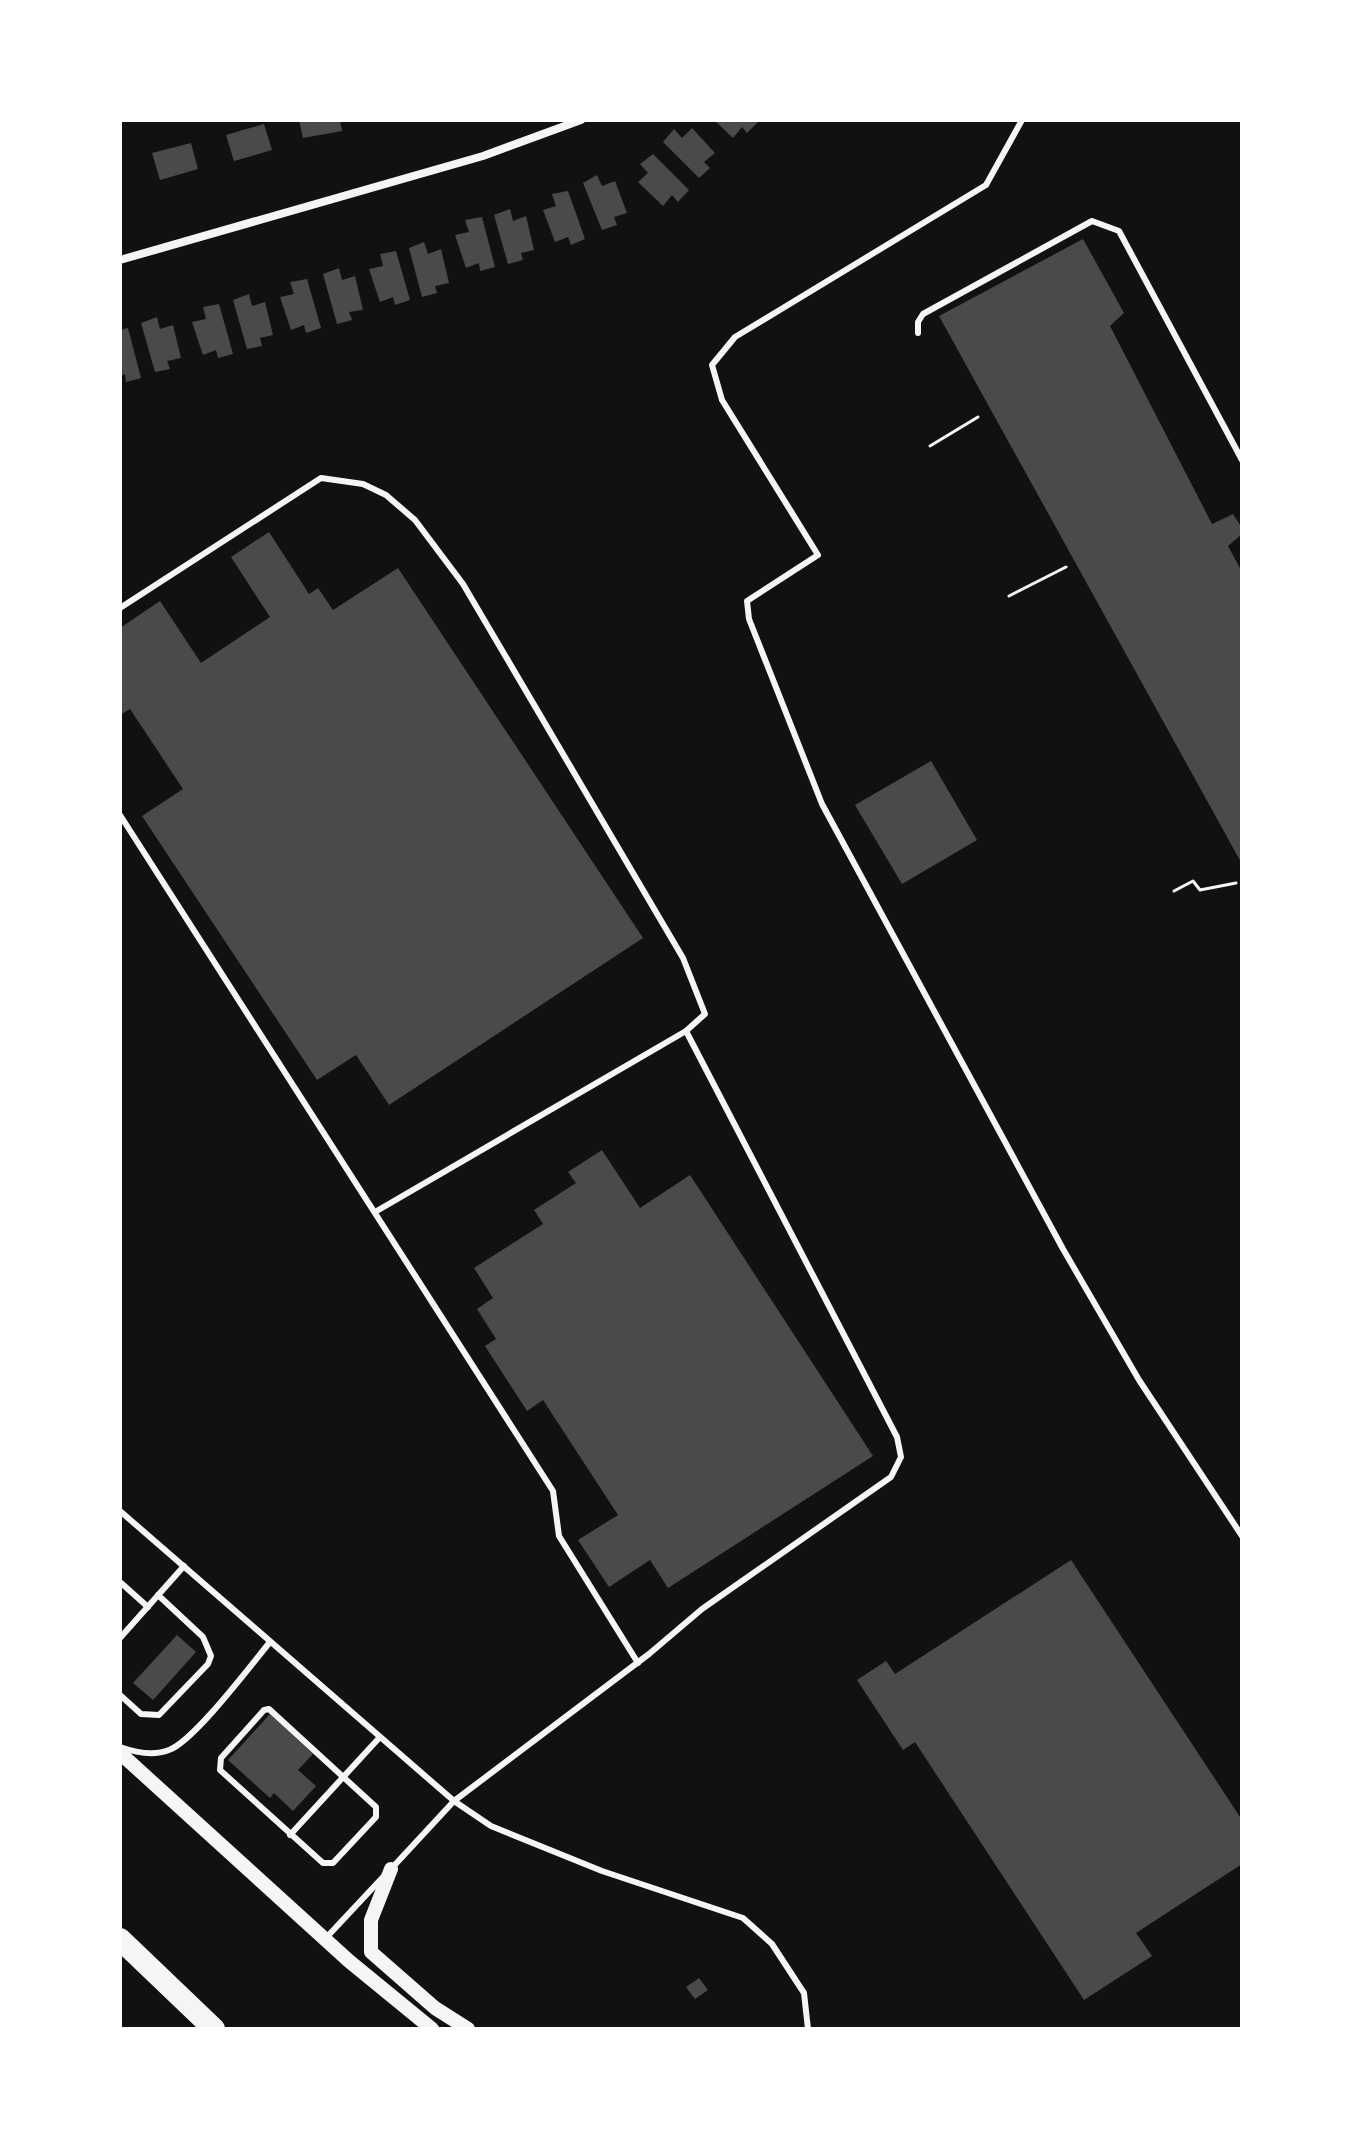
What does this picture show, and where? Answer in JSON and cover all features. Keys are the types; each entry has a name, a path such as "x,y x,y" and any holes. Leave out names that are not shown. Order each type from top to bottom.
{"highway":[{"path":"120,1939 214,2029"}],"street":[{"path":"120,260 483,156 581,120"},
{"path":"120,1753 325,1939 432,2029"},
{"path":"391,1869 371,1920 371,1952 435,2008 468,2029"}],"lane":[{"path":"1022,120 986,185 735,337 712,365 722,400 818,555 747,601 749,619 822,804 1063,1249 1139,1380 1242,1536"},
{"path":"918,333 918,322 923,314 1092,221 1119,231 1242,460"},
{"path":"120,608 321,478 363,484 386,495 415,520 463,584 683,958 705,1014 686,1031 375,1212"},
{"path":"120,815 553,1491 559,1536 638,1663"},
{"path":"325,1939 454,1801 638,1663 702,1609 891,1477 901,1457 897,1437 686,1031"},
{"path":"120,1511 454,1801 491,1826 602,1871 743,1918 772,1944 804,1993 808,2029"},
{"path":"120,1638 184,1566"},
{"path":"120,1582 148,1607"},
{"path":"120,1695 141,1714 159,1715 208,1664 209,1646 203,1637 158,1595"},
{"path":"120,1747 139,1753 169,1750 214,1709 270,1642"},
{"path":"269,1709 376,1807 376,1817 329,1864 290,1835 224,1775 219,1764 264,1710 269,1709"},
{"path":"290,1835 380,1737"}],"path":[{"path":"930,446 978,417"},
{"path":"1009,596 1066,567"},
{"path":"1174,891 1193,881 1200,890 1236,883"}],"building":[{"path":"299,120 340,120 342,131 303,138"},
{"path":"714,120 758,122 747,133 742,127 733,138"},
{"path":"264,124 272,150 234,161 226,135"},
{"path":"692,128 715,153 704,162 710,168 699,178 663,142 674,129 682,138"},
{"path":"191,143 198,169 160,180 152,153"},
{"path":"653,154 689,190 678,202 672,195 663,206 638,182 648,173 640,164"},
{"path":"597,175 602,186 615,181 627,213 614,217 617,225 602,230 583,183"},
{"path":"568,191 585,239 571,245 568,237 555,242 543,210 556,206 552,194"},
{"path":"510,209 513,221 526,216 534,250 521,253 523,260 508,264 494,215"},
{"path":"482,217 495,267 480,271 479,263 466,268 455,235 469,232 465,220"},
{"path":"1083,239 1124,313 1110,326 1212,524 1233,514 1242,528 1242,534 1228,546 1242,572 1242,864 939,316"},
{"path":"424,242 428,254 441,249 449,283 435,286 437,293 422,297 409,248"},
{"path":"396,251 410,300 395,305 393,297 380,302 369,269 383,266 380,254"},
{"path":"339,268 342,280 355,276 363,310 349,312 352,320 337,324 323,274"},
{"path":"307,279 321,328 306,333 304,325 291,330 280,297 294,294 290,282"},
{"path":"249,294 252,306 265,302 273,335 260,338 262,346 247,349 233,300"},
{"path":"219,304 233,354 218,358 216,350 203,355 192,322 206,319 203,307"},
{"path":"157,317 160,329 173,325 181,358 167,361 170,369 155,372 141,323"},
{"path":"128,328 141,378 126,382 125,374 120,376 120,330"},
{"path":"269,532 309,594 318,588 333,610 398,568 643,938 389,1105 356,1055 317,1080 142,816 183,789 130,709 120,715 120,628 160,601 201,663 270,617 231,557"},
{"path":"931,761 977,840 902,884 855,805"},
{"path":"602,1150 640,1208 690,1175 873,1456 668,1588 650,1560 609,1587 578,1540 618,1515 543,1400 527,1411 485,1346 496,1339 477,1309 493,1298 474,1268 543,1224 534,1210 576,1183 568,1172"},
{"path":"1071,1560 1242,1820 1242,1864 1136,1933 1152,1956 1084,2000 915,1742 903,1750 857,1680 886,1661 895,1674"},
{"path":"177,1635 196,1652 153,1700 133,1683"},
{"path":"270,1714 313,1754 298,1770 316,1786 293,1811 274,1793 270,1798 228,1760"},
{"path":"699,1978 708,1990 695,1999 686,1987"}]}
